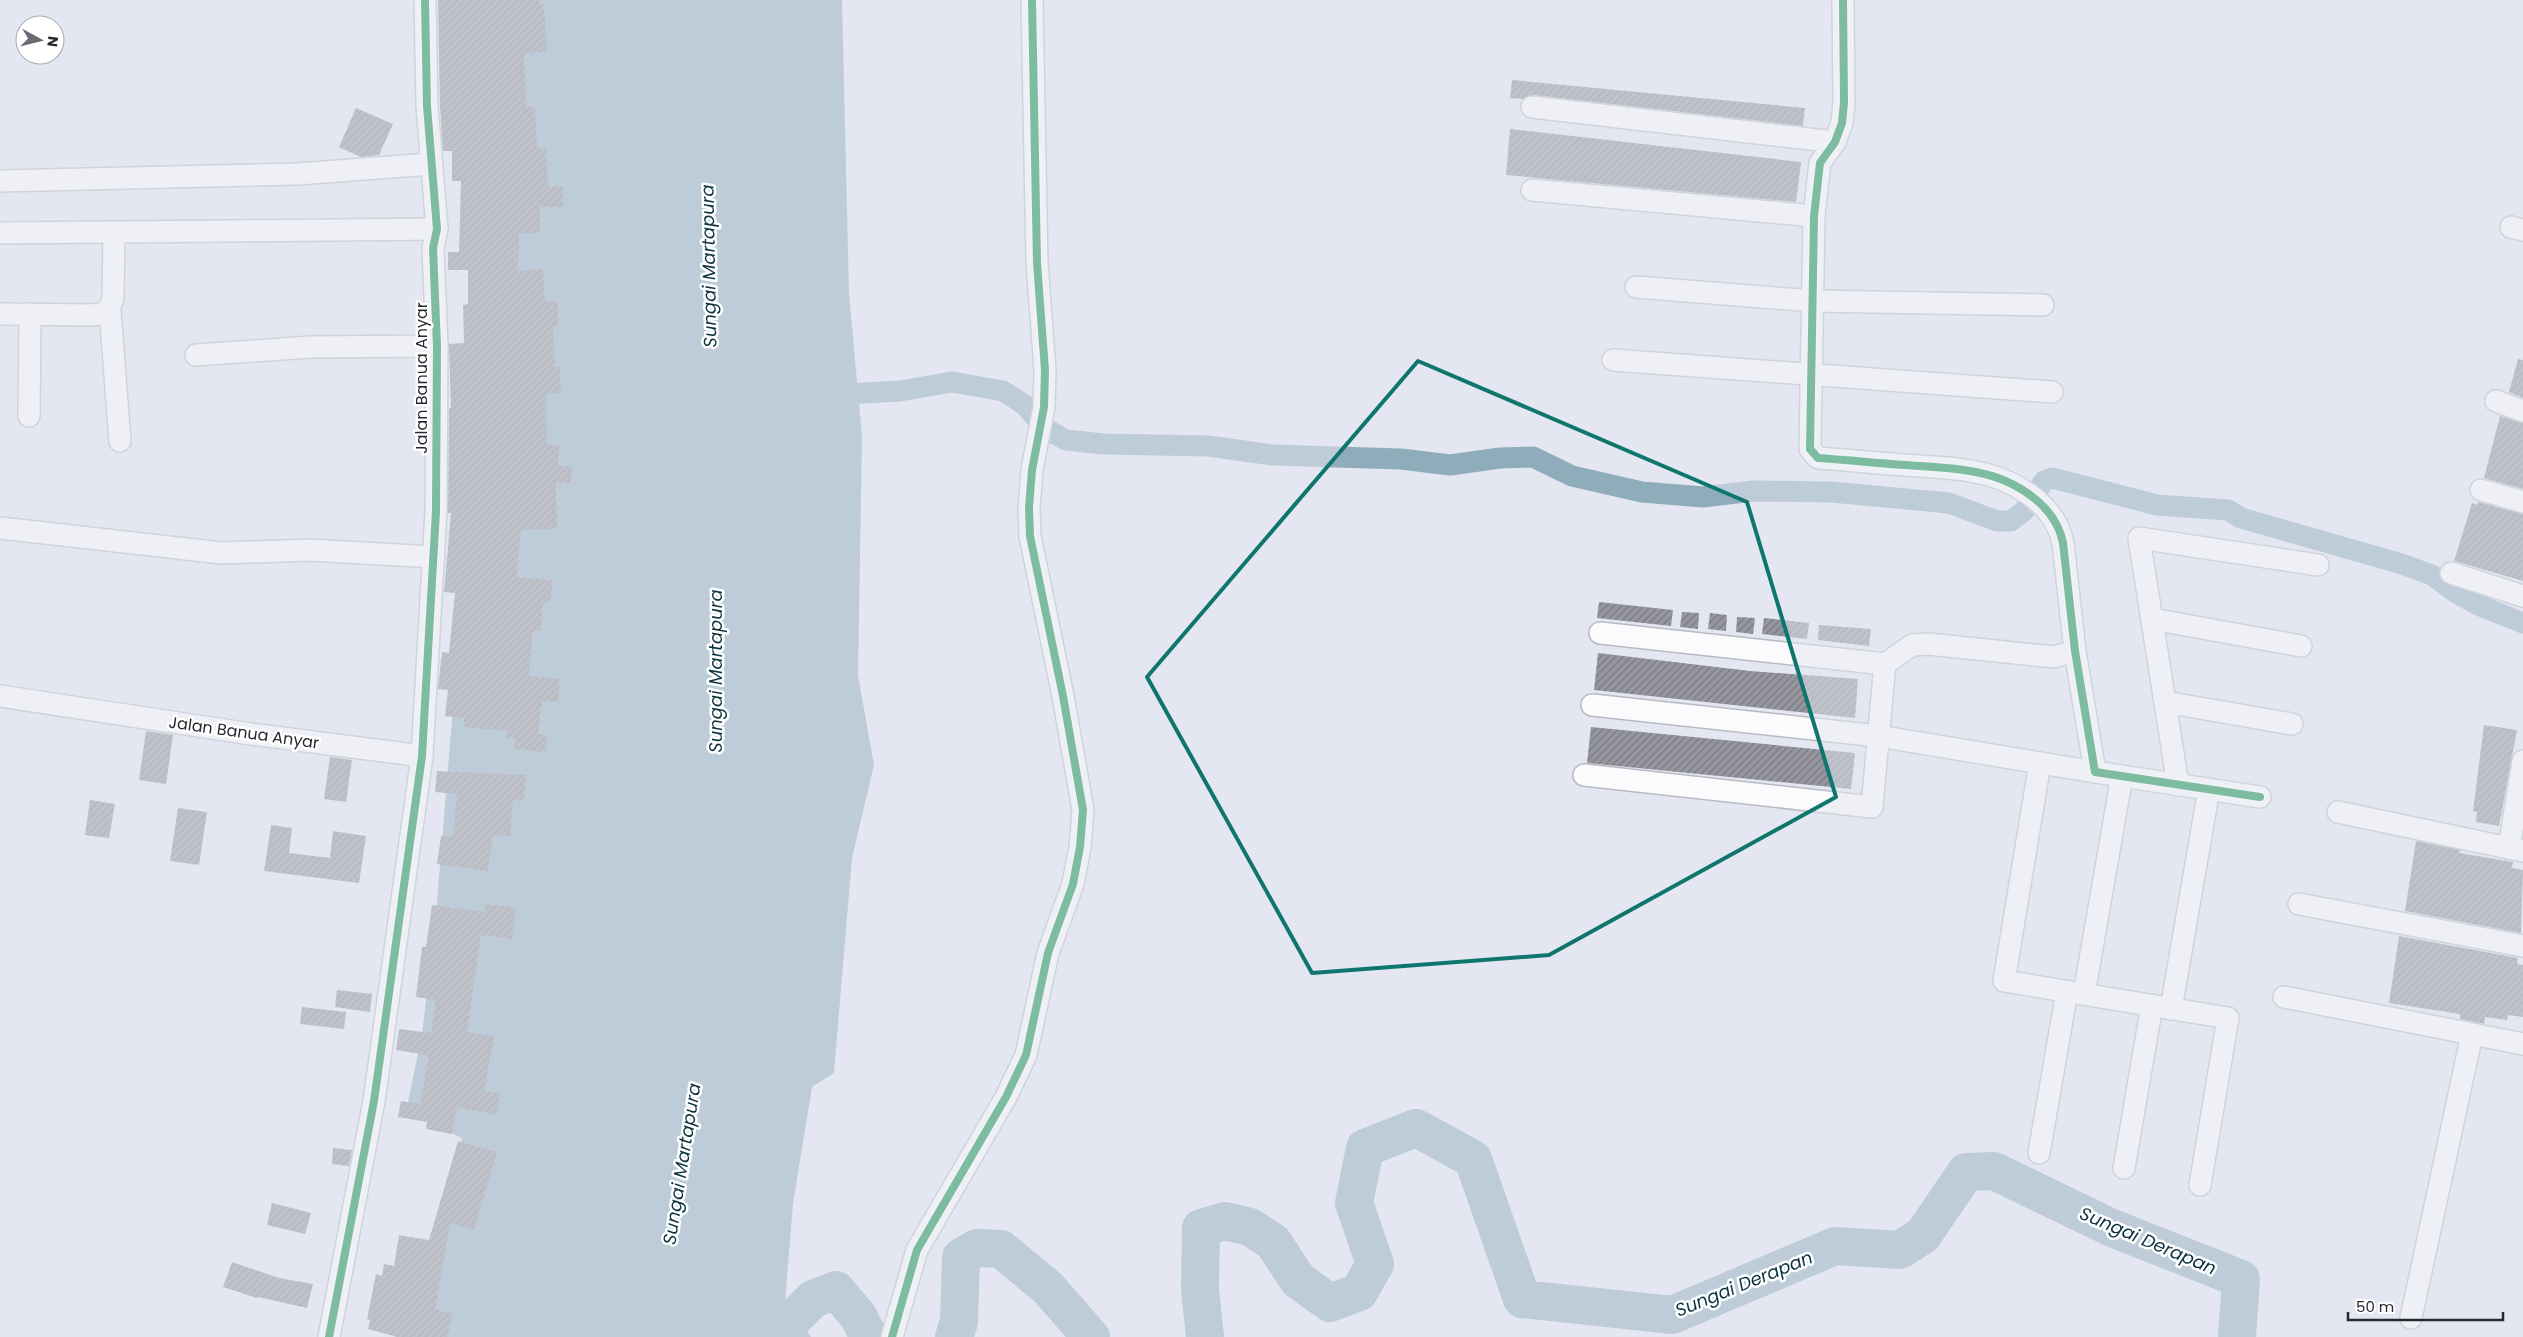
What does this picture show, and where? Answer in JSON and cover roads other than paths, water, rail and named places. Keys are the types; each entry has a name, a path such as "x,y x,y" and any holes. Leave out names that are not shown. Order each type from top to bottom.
{"street":[{"name":"Jalan Banua Anyar","path":"0,696 251,734 422,756 434,557 436,346 433,248 437,230 430,164 425,0"},
{"path":"893,1336 917,1250 1006,1097 1026,1055 1048,952 1072,884 1080,847 1083,810 1063,696 1030,536 1032,470 1044,408 1046,370 1037,262 1032,0"},
{"path":"1843,0 1844,102 1842,124 1835,142 1820,162 1814,216 1810,449 1818,458 1971,471 2004,480 2040,503 2055,519 2061,530 2075,651 2095,772"},
{"path":"1532,107 1835,142"},
{"path":"0,181 298,174 430,164"},
{"path":"1532,190 1814,216"},
{"path":"0,233 437,230"},
{"path":"114,233 113,299 110,310 120,441"},
{"path":"1636,288 1813,301 2043,305"},
{"path":"0,314 103,314 110,310"},
{"path":"29,416 30,314"},
{"path":"196,355 310,347 436,346"},
{"path":"1613,360 2052,392"},
{"path":"2496,401 2523,411"},
{"path":"2481,490 2523,502"},
{"path":"0,528 222,553 310,550 434,557"},
{"path":"2178,784 2139,538 2318,565"},
{"path":"2451,573 2523,596"},
{"path":"2152,619 2301,646"},
{"path":"1600,633 1885,664 1912,645 1928,644 2054,656 2075,651"},
{"path":"1584,775 1872,807 1885,664"},
{"path":"2165,702 2292,724"},
{"path":"1592,705 1878,736 2260,797"},
{"path":"329,1337 374,1101 422,756"},
{"path":"2338,812 2516,850 2523,761"},
{"path":"2040,763 2004,981 2228,1018 2200,1185"},
{"path":"2039,1153 2122,776"},
{"path":"2124,1168 2209,789"},
{"path":"2299,904 2523,946"},
{"path":"2284,997 2523,1044"},
{"path":"2411,1318 2472,1034"}],"water":[{"name":"Sungai Martapura","path":"467,0 842,0 849,293 862,437 858,675 874,765 852,858 834,1073 812,1087 793,1204 785,1302 811,1337 426,1337 462,1138 406,1111 422,1035 437,902 470,500"}],"waterway":[{"path":"828,395 900,391 952,382 1003,391 1025,405 1044,428 1066,440 1103,444 1208,446 1273,455 1401,459 1450,465 1500,458 1533,457 1572,476 1642,492 1703,497 1753,491 1831,492 1949,503 1997,521 2011,521 2024,511 2044,481 2052,478 2157,505 2228,510 2241,518 2402,564 2432,575 2455,592 2478,605 2523,623"},
{"name":"Sungai Derapan","path":"1205,1337 1200,1289 1201,1228 1225,1221 1250,1227 1273,1242 1298,1280 1330,1303 1359,1292 1375,1264 1354,1203 1365,1148 1416,1128 1473,1159 1522,1299 1672,1315 1835,1246 1900,1250 1923,1235 1966,1172 1994,1171 2112,1228 2241,1279 2237,1337"},
{"name":"Sungai Derapan","path":"954,1337 959,1322 961,1257 977,1248 1001,1249 1048,1288 1091,1337"},
{"name":"Sungai Derapan","path":"750,1325 784,1328 813,1299 836,1290 858,1316 869,1337"}]}
